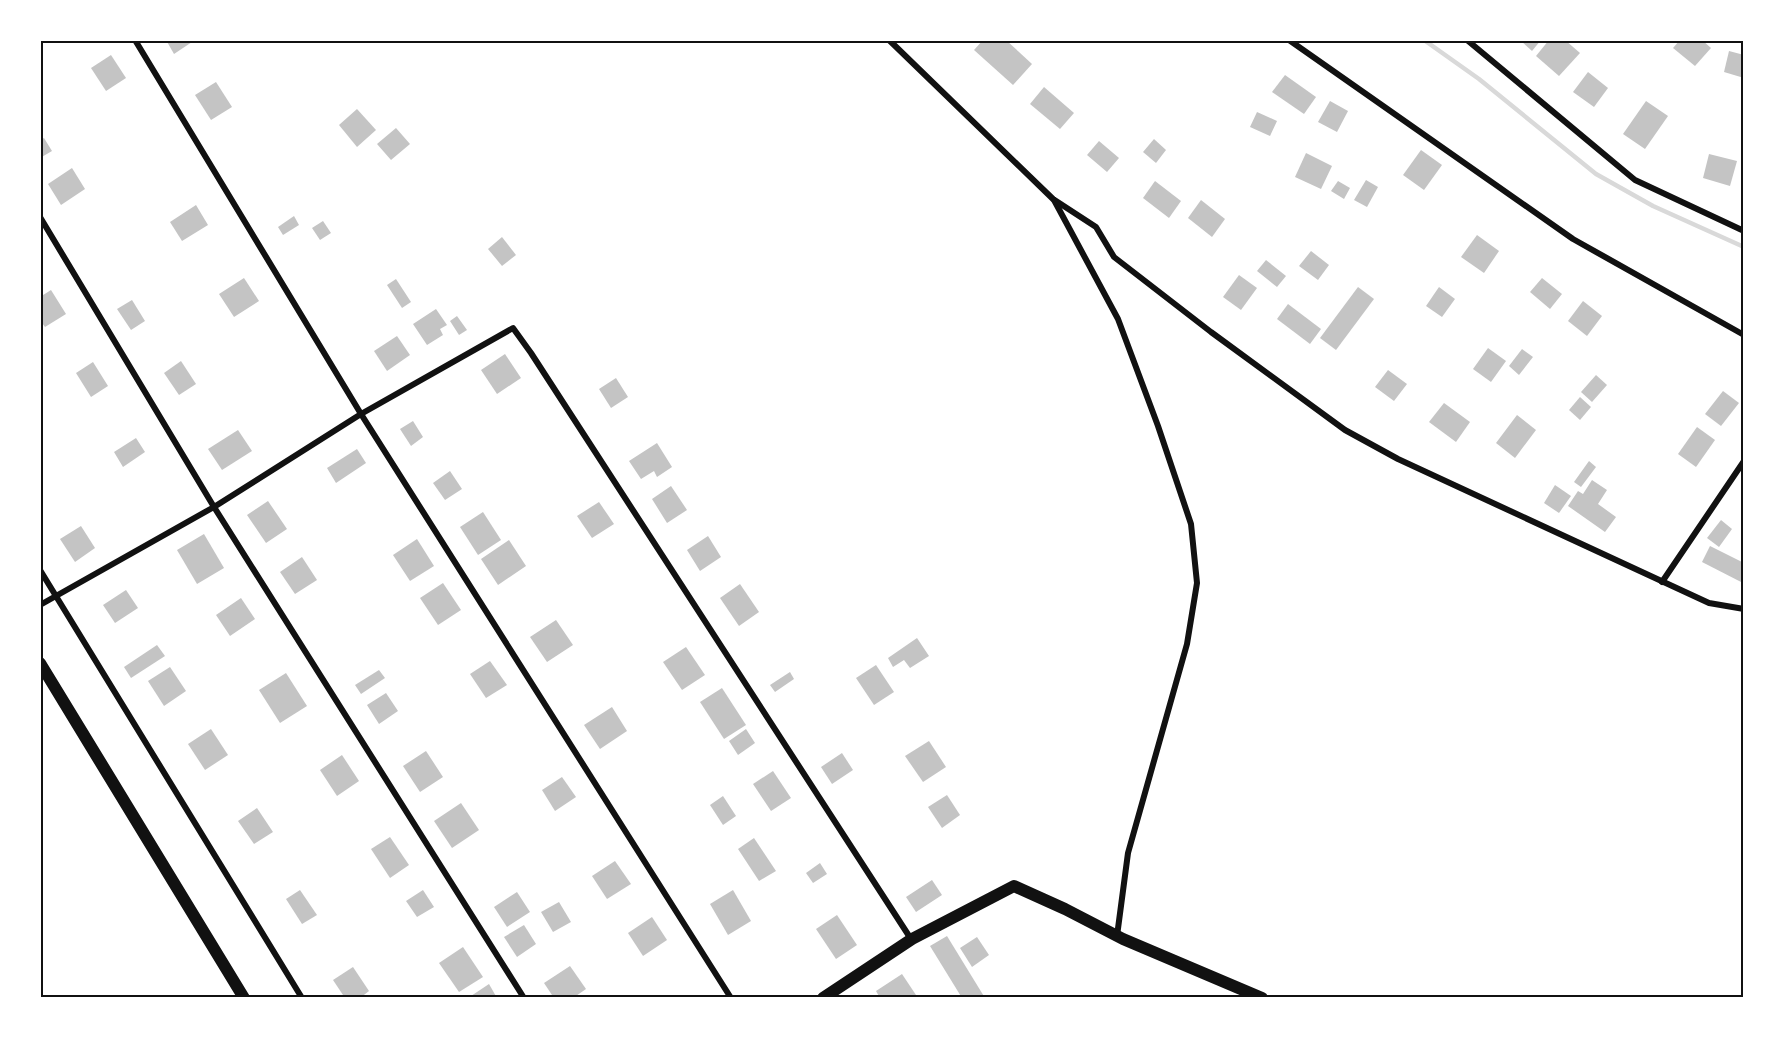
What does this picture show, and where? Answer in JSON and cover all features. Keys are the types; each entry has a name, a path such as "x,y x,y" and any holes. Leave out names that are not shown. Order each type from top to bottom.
{"main road":[{"path":"40,663 244,998"},
{"path":"823,998 912,939 1014,886 1117,936 1262,998"}],"street":[{"path":"135,40 361,414 731,998"},
{"path":"889,40 1053,199 1096,227 1114,256 1211,332 1345,430 1398,459 1708,603 1743,609"},
{"path":"1289,40 1573,239 1743,335"},
{"path":"1467,40 1635,180 1743,231"},
{"path":"1053,199 1118,319 1191,524 1197,583 1187,644 1128,853 1117,936"},
{"path":"40,217 214,507 524,998"},
{"path":"40,605 214,507 361,414 513,328 912,939"},
{"path":"1662,582 1743,461"},
{"path":"40,570 302,998"}],"building":[{"path":"166,40 195,40 174,54"},
{"path":"983,40 1006,40 1032,64 1013,85 974,50"},
{"path":"1520,40 1541,40 1532,51"},
{"path":"1549,40 1565,40 1580,53 1559,76 1536,56"},
{"path":"1680,40 1702,40 1711,48 1695,66 1673,48"},
{"path":"1729,51 1744,55 1744,78 1724,72"},
{"path":"111,55 126,78 106,91 91,68"},
{"path":"1588,72 1608,88 1594,107 1573,92"},
{"path":"1285,75 1316,97 1304,114 1272,92"},
{"path":"216,82 232,107 211,120 195,95"},
{"path":"1044,87 1074,113 1060,129 1030,104"},
{"path":"1330,101 1348,111 1337,132 1318,122"},
{"path":"1646,101 1668,116 1645,149 1623,134"},
{"path":"357,109 376,130 357,147 339,125"},
{"path":"1257,112 1277,121 1270,136 1250,127"},
{"path":"396,128 410,144 391,160 377,144"},
{"path":"44,138 52,151 40,158 40,140"},
{"path":"1154,139 1166,150 1156,163 1143,152"},
{"path":"1099,141 1119,158 1107,172 1087,155"},
{"path":"1421,150 1442,165 1424,190 1403,175"},
{"path":"1306,153 1332,166 1321,189 1295,177"},
{"path":"1709,154 1737,161 1730,186 1703,178"},
{"path":"72,168 85,189 61,205 48,184"},
{"path":"1366,180 1378,187 1367,207 1354,200"},
{"path":"1155,181 1181,201 1169,218 1143,198"},
{"path":"1338,181 1350,188 1344,199 1331,191"},
{"path":"1201,200 1225,219 1212,237 1188,218"},
{"path":"196,205 208,225 182,241 170,222"},
{"path":"294,216 299,225 283,235 278,227"},
{"path":"323,221 331,233 320,240 312,228"},
{"path":"1477,235 1499,251 1484,273 1461,257"},
{"path":"502,237 516,255 502,266 488,249"},
{"path":"1311,251 1329,265 1318,280 1299,266"},
{"path":"1266,260 1286,276 1277,287 1257,271"},
{"path":"1239,275 1257,288 1241,310 1223,297"},
{"path":"244,278 259,301 234,317 219,294"},
{"path":"1542,278 1562,294 1550,309 1530,292"},
{"path":"396,279 411,302 402,308 387,285"},
{"path":"1358,287 1374,299 1336,350 1320,338"},
{"path":"1439,287 1455,299 1442,317 1426,306"},
{"path":"51,290 66,314 45,327 40,320 40,297"},
{"path":"132,300 145,321 131,330 117,309"},
{"path":"1583,301 1602,316 1587,336 1568,321"},
{"path":"1288,304 1321,329 1310,344 1277,319"},
{"path":"436,309 447,325 440,329 443,335 427,345 413,324"},
{"path":"457,316 467,330 459,335 450,321"},
{"path":"397,336 410,355 387,371 374,351"},
{"path":"1488,348 1506,361 1491,382 1473,369"},
{"path":"1522,349 1533,357 1519,375 1509,366"},
{"path":"505,354 521,378 497,394 481,370"},
{"path":"181,361 196,384 179,395 164,373"},
{"path":"93,362 108,386 91,397 76,373"},
{"path":"1388,370 1407,384 1394,401 1375,387"},
{"path":"1596,375 1607,385 1592,402 1581,392"},
{"path":"616,378 628,397 611,408 599,389"},
{"path":"1723,391 1739,403 1721,426 1705,414"},
{"path":"1580,397 1591,407 1580,420 1569,410"},
{"path":"1444,403 1470,422 1456,442 1429,422"},
{"path":"1517,415 1536,430 1515,458 1496,443"},
{"path":"413,421 423,437 411,446 400,429"},
{"path":"1697,427 1715,440 1696,467 1678,454"},
{"path":"238,430 252,451 222,470 208,449"},
{"path":"136,438 145,452 123,467 114,452"},
{"path":"657,443 672,467 657,477 654,471 641,479 629,461"},
{"path":"357,449 366,463 336,483 327,468"},
{"path":"1589,461 1596,467 1581,487 1574,482"},
{"path":"450,471 462,489 445,500 433,483"},
{"path":"1592,480 1607,490 1598,504 1616,517 1605,532 1568,506 1578,491 1583,494"},
{"path":"1555,485 1571,496 1559,513 1544,503"},
{"path":"671,486 687,510 667,523 652,499"},
{"path":"268,501 287,529 266,543 247,515"},
{"path":"599,502 614,524 592,538 577,516"},
{"path":"483,512 501,540 478,555 460,527"},
{"path":"1721,520 1732,529 1719,547 1707,538"},
{"path":"81,526 95,548 75,562 60,539"},
{"path":"204,534 224,568 197,584 177,550"},
{"path":"708,536 721,557 700,571 687,550"},
{"path":"417,539 434,566 410,581 393,555"},
{"path":"509,540 526,566 498,585 481,559"},
{"path":"1710,546 1744,563 1743,583 1702,562"},
{"path":"302,557 317,580 295,594 280,572"},
{"path":"443,583 461,610 438,625 420,598"},
{"path":"740,584 759,612 739,626 720,598"},
{"path":"126,590 138,608 115,623 103,605"},
{"path":"241,598 255,619 230,636 216,615"},
{"path":"556,620 573,645 547,662 530,637"},
{"path":"917,638 929,656 910,668 904,660 893,667 888,658"},
{"path":"157,645 165,656 131,678 124,667"},
{"path":"686,647 705,675 682,690 663,662"},
{"path":"490,661 507,685 486,698 470,674"},
{"path":"876,665 894,692 874,705 856,678"},
{"path":"170,667 186,691 164,706 148,681"},
{"path":"379,670 385,678 361,694 355,685"},
{"path":"790,672 794,679 775,692 770,685"},
{"path":"286,673 307,706 280,723 259,690"},
{"path":"722,688 746,725 724,739 700,702"},
{"path":"386,693 398,711 379,724 367,705"},
{"path":"612,707 627,731 600,749 584,725"},
{"path":"211,729 228,755 205,770 188,744"},
{"path":"746,729 755,743 738,755 729,741"},
{"path":"929,741 946,767 923,782 905,756"},
{"path":"426,751 443,777 420,792 403,766"},
{"path":"842,753 853,770 832,784 821,767"},
{"path":"342,755 359,781 337,796 320,770"},
{"path":"773,771 791,798 771,811 753,784"},
{"path":"562,777 576,797 555,811 542,790"},
{"path":"947,795 960,815 942,828 928,807"},
{"path":"723,796 736,816 723,825 710,805"},
{"path":"461,803 479,830 452,848 434,821"},
{"path":"257,808 273,832 254,844 238,821"},
{"path":"390,837 409,865 390,878 371,849"},
{"path":"754,838 776,871 759,881 738,849"},
{"path":"615,861 631,884 607,899 592,876"},
{"path":"820,863 827,874 813,883 806,873"},
{"path":"932,880 942,895 916,912 906,897"},
{"path":"300,890 317,915 302,924 286,899"},
{"path":"423,890 434,907 417,917 406,901"},
{"path":"733,890 751,921 728,935 710,904"},
{"path":"517,892 530,912 507,927 494,907"},
{"path":"559,902 571,922 553,932 541,912"},
{"path":"837,915 857,945 836,959 816,929"},
{"path":"652,917 667,940 643,956 628,933"},
{"path":"524,925 536,944 517,957 504,937"},
{"path":"947,936 985,998 962,998 930,946"},
{"path":"977,937 989,955 972,967 960,948"},
{"path":"463,947 483,977 459,992 439,963"},
{"path":"570,966 586,989 573,998 554,998 544,983"},
{"path":"353,967 369,991 360,998 345,998 333,980"},
{"path":"902,974 918,998 880,998 876,991"},
{"path":"489,984 497,998 468,998"}],"waterway":[{"path":"1424,40 1479,79 1596,174 1653,206 1744,247"}]}
